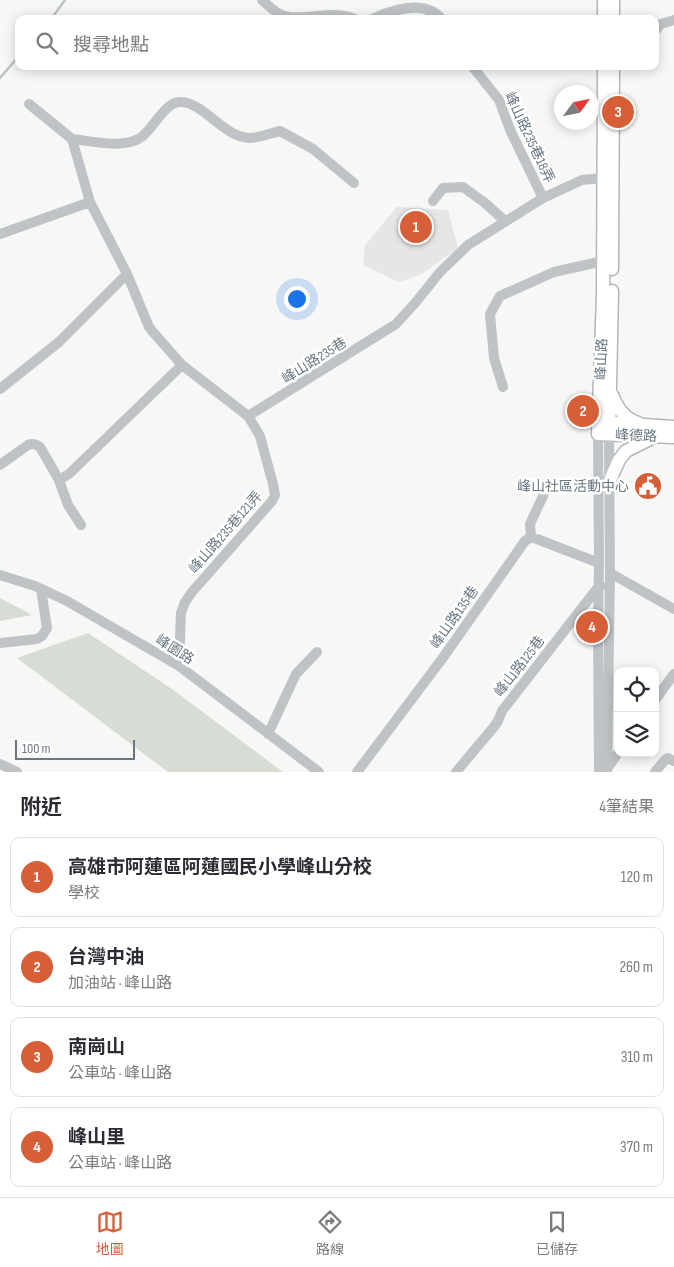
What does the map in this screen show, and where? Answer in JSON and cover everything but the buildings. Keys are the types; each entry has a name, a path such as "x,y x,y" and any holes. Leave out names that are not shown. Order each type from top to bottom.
{"main road":[{"path":"604,0 604,15"},
{"path":"613,0 613,15"},
{"name":"峰山路","path":"604,70 610,391 604,428"},
{"name":"峰山路","path":"604,428 603,261 613,70"},
{"path":"610,391 618,409 626,416 634,422 656,431"},
{"name":"峰德路","path":"656,431 674,427"},
{"name":"峰德路","path":"604,428 656,431 674,437"},
{"path":"610,480 619,460 626,451 656,431"}],"street":[{"path":"262,0 275,12 282,15"},
{"path":"381,15 400,6 418,3 433,7 440,15"},
{"path":"659,27 674,20"},
{"name":"峰山路235巷18弄","path":"475,70 499,100 511,132 544,198"},
{"path":"29,104 72,138 116,144 142,138 170,106 178,102 189,104 198,108 233,134 250,138 280,131 313,149 354,183"},
{"path":"72,138 90,202 127,274 149,327 182,365 248,416"},
{"name":"峰山路235巷","path":"248,416 396,324 440,272 468,245 544,198 582,180 607,177"},
{"path":"433,201 443,188 463,187 505,221"},
{"path":"0,234 90,202"},
{"path":"503,387 494,358 490,314 500,296 554,272 603,261"},
{"path":"0,389 59,342 127,274"},
{"path":"59,480 69,474 182,365"},
{"name":"峰山路235巷121弄","path":"179,666 182,612 185,602 272,501 275,495 260,436 248,416"},
{"name":"峰山路","path":"604,428 610,480 610,573 604,585"},
{"name":"峰山路","path":"604,428 599,563 604,585 604,771"},
{"path":"0,465 28,445 36,444 40,447 59,480 68,505 81,525"},
{"path":"544,494 530,524 531,537 599,563"},
{"name":"峰山路135巷","path":"357,772 442,659 525,541 531,537"},
{"path":"610,573 674,609"},
{"name":"峰園路","path":"0,575 41,589 67,601 179,666 319,772"},
{"name":"峰山路125巷","path":"456,772 494,728 502,710 604,585"},
{"path":"0,643 38,639 42,636 48,628 41,589"},
{"path":"268,734 296,674 317,652"},
{"path":"659,695 674,674"},
{"path":"604,771 615,757"},
{"path":"655,772 668,758 674,761"},
{"path":"0,764 17,772"}],"shaded area":[{"path":"397,207 448,210 458,248 422,274 399,282 363,265 365,245"},
{"path":"0,598 32,615 0,621"},
{"path":"88,633 172,689 283,772 168,772 17,658"}],"waterway":[{"path":"54,15 65,0"},
{"path":"0,78 15,61"}],"place":[{"name":"南崗山","path":"618,112"},
{"name":"高雄市阿蓮區阿蓮國民小學峰山分校","path":"416,227"},
{"name":"台灣中油","path":"583,411"},
{"name":"峰山社區活動中心","path":"648,486"},
{"name":"峰山里","path":"592,627"}]}
